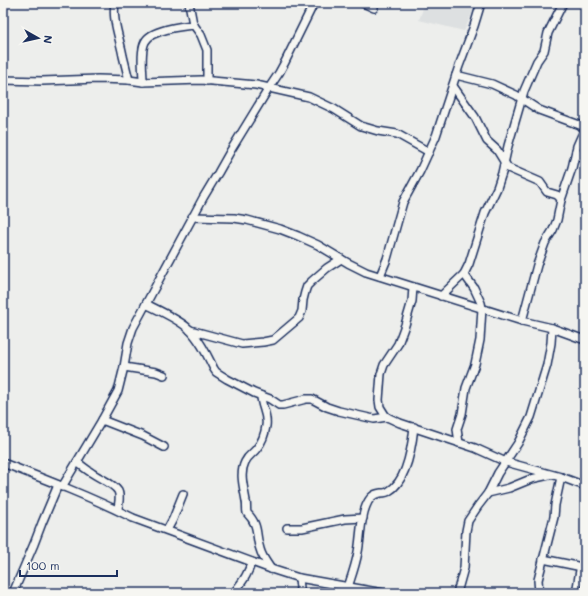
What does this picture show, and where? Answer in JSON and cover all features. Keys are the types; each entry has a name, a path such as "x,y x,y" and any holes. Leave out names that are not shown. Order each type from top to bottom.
{"street":[{"path":"115,3 115,19 129,80"},
{"path":"189,3 194,25 201,35 206,50 207,81"},
{"path":"13,593 42,523 60,486 77,462 118,391 130,336 146,304 192,217 279,73 314,3"},
{"path":"363,3 374,8"},
{"path":"380,276 387,259 403,202 420,171 436,136 481,3"},
{"path":"441,296 464,274 469,264 485,213 499,183 522,99 537,61 544,51 548,33 563,3"},
{"path":"143,82 142,53 145,42 149,36 155,33 194,25"},
{"path":"456,75 492,84 507,90 539,110 585,127 579,140 557,220 545,243 537,266 522,321"},
{"path":"3,80 42,81 98,79 143,82 207,81 240,83 308,97 334,109 361,126 397,134 429,152"},
{"path":"453,86 471,112 487,141 497,150 509,168 540,182 547,192 557,195 562,200"},
{"path":"576,151 585,161"},
{"path":"192,217 234,218 265,225 312,242 355,267 380,276 522,321 552,328 585,340"},
{"path":"190,330 242,344 273,340 298,318 302,311 305,292 312,281 341,259"},
{"path":"459,443 458,429 466,388 475,364 482,308 474,288 464,274"},
{"path":"413,287 412,301 405,326 398,344 384,365 381,374 379,400 382,412 387,417 482,451 506,462 561,477 585,486"},
{"path":"146,304 178,321 190,330 202,347 216,372 279,405 312,399 327,407 340,411 374,419 387,417"},
{"path":"457,593 464,568 466,531 468,522 488,493 495,477 518,443 531,417 547,365 552,328"},
{"path":"124,367 156,372 164,375"},
{"path":"261,396 266,415 265,429 261,443 244,463 242,473 247,513 255,525 261,553 271,569"},
{"path":"102,420 142,436 164,447"},
{"path":"348,587 357,559 365,508 373,495 389,491 400,480 409,454 414,427"},
{"path":"77,462 119,493 118,510"},
{"path":"3,464 60,486 134,518 271,569 299,578 382,593"},
{"path":"488,493 509,488 521,482 550,474"},
{"path":"538,593 538,580 554,517 561,477"},
{"path":"167,530 174,519 183,494"},
{"path":"287,528 302,528 345,519 363,518"},
{"path":"543,559 583,566 576,593"},
{"path":"234,593 248,573 251,562"},
{"path":"299,578 299,593"}],"shaded area":[{"path":"425,3 477,3 464,31 419,20"}]}
